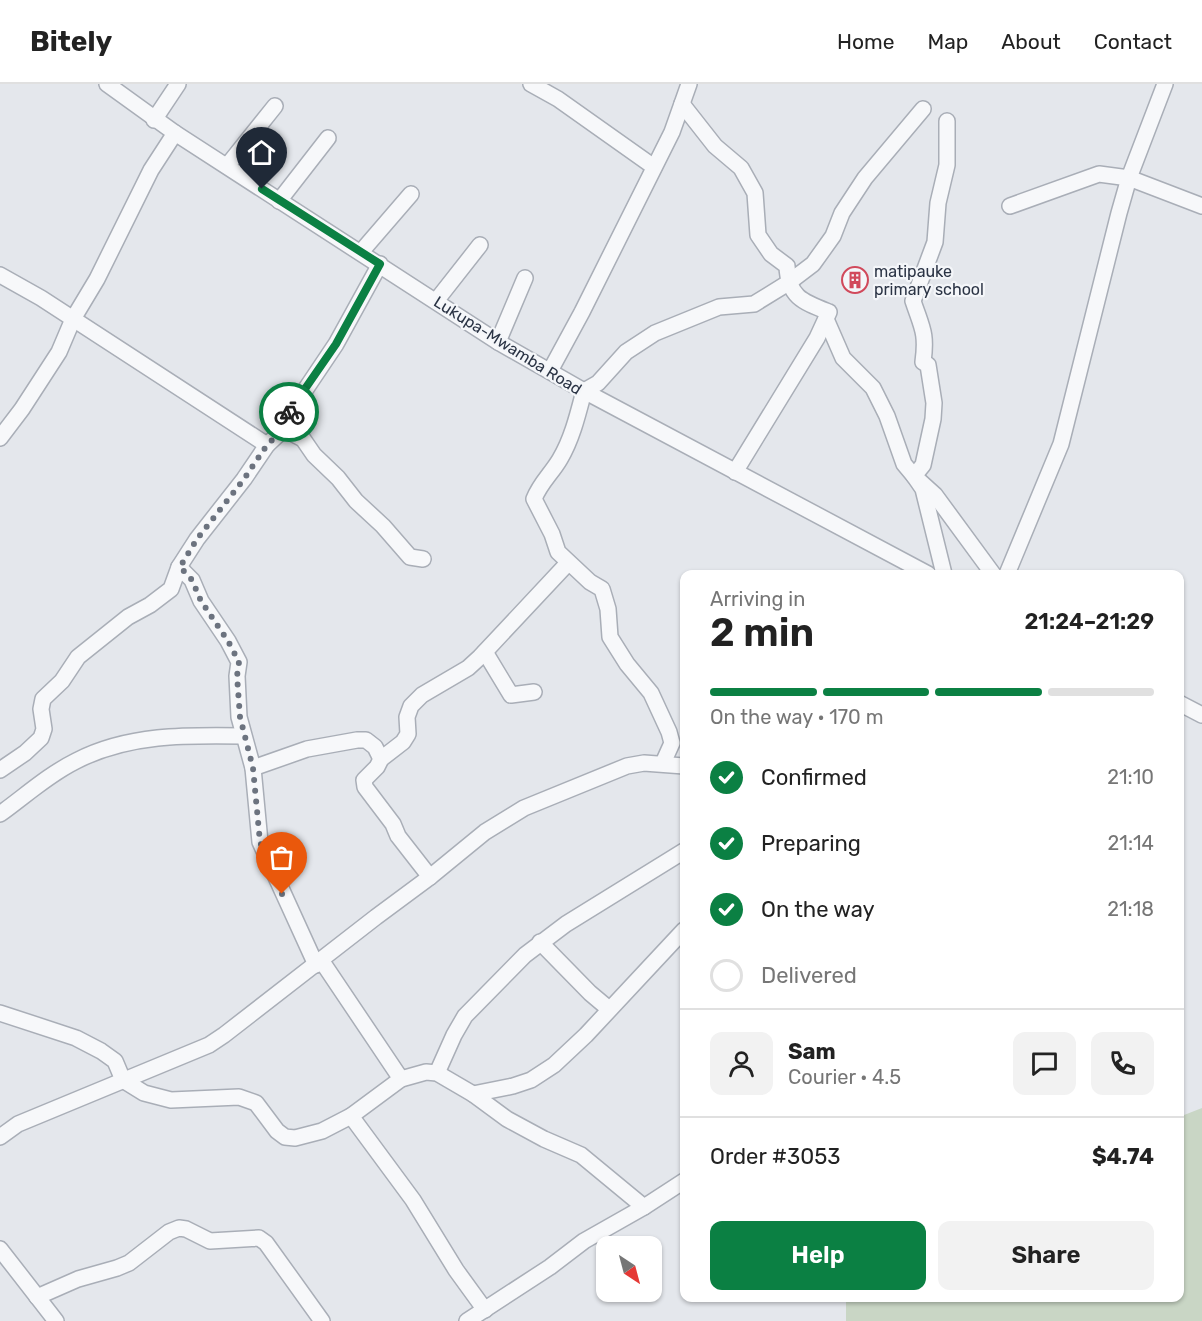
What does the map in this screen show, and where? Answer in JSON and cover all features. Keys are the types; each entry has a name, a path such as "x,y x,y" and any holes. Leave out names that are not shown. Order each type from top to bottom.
{"street":[{"name":"Lukupa-Mwamba Road","path":"107,84 154,120 498,342 584,391 920,570"},
{"path":"154,120 178,84"},
{"path":"531,84 558,99 654,167"},
{"path":"550,371 672,132 689,84"},
{"path":"1009,570 1061,444 1129,178 1165,84"},
{"path":"682,104 715,146 741,168 755,193 758,235 771,254 787,266 788,283 803,303 829,312 816,338 735,472"},
{"path":"227,166 275,106"},
{"path":"663,763 672,743 669,732 651,693 627,664 610,637 608,609 602,589 590,582 558,552 552,534 534,499 539,487 560,460 567,445 584,391 598,383 626,352 655,333 719,307 754,304 813,264 833,236 842,213 865,178 922,109"},
{"path":"914,476 923,465 930,441 934,403 928,365 923,362 926,342 924,329 913,301 935,242 938,203 947,165 947,121"},
{"path":"0,438 22,410 59,352 73,319 97,279 151,170 175,133"},
{"path":"279,201 328,138"},
{"path":"1010,206 1099,174 1129,178 1202,206"},
{"path":"361,252 411,194"},
{"path":"436,300 480,245"},
{"path":"0,770 25,753 41,738 44,729 41,709 43,699 62,681 78,657 129,616 150,605 171,589 180,567 197,539 244,479 267,445 284,429 286,417 336,344 380,264"},
{"path":"0,275 73,319 267,445"},
{"path":"498,342 525,278"},
{"path":"826,319 843,358 873,388 887,416 904,464 923,489 943,570"},
{"path":"284,429 303,439 314,455 410,557 423,559"},
{"path":"914,476 935,495 990,570"},
{"path":"430,878 365,787 364,780 377,767 381,759 403,742 408,734 407,717 411,706 422,695 468,668 568,562"},
{"path":"180,567 192,580 201,601 239,662 237,686 240,717 253,768 260,842 318,963 401,1079"},
{"path":"485,652 511,695 534,692"},
{"path":"1184,706 1202,715"},
{"path":"0,814 36,785 74,761 91,754 153,737 243,736"},
{"path":"253,768 307,748 357,740 366,740 375,747 381,759"},
{"path":"0,1137 18,1124 209,1045 430,878 485,832 524,808 627,766 644,763 680,765"},
{"path":"437,1073 465,1016 540,942 680,853"},
{"path":"472,1094 531,1080 554,1065 680,934"},
{"path":"540,942 609,1009"},
{"path":"0,1013 76,1038 101,1051 115,1061 123,1080 144,1093 171,1100 239,1097 248,1099 256,1103 285,1137 295,1138 322,1131 351,1116 401,1079 426,1071 437,1073 507,1119 544,1139 582,1155 644,1208"},
{"path":"351,1116 413,1200 456,1270 485,1310"},
{"path":"467,1321 550,1267 584,1241 644,1208 680,1184"},
{"path":"37,1297 129,1263 169,1232 179,1228 210,1241 259,1238 266,1243 322,1321"},
{"path":"0,1249 56,1321"}],"green space":[{"path":"1202,1108 1202,1321 846,1321 846,1302 1184,1302 1184,1115"}],"way so far":[{"path":"282,894 260,842 253,768 240,717 237,676 239,662 201,601 192,580 180,567 197,539 244,479 267,445 284,429 289,412"}],"place":[{"name":"matipauke primary school","path":"855,280"}],"route":[{"path":"262,189 380,264 336,344 289,412"}]}
